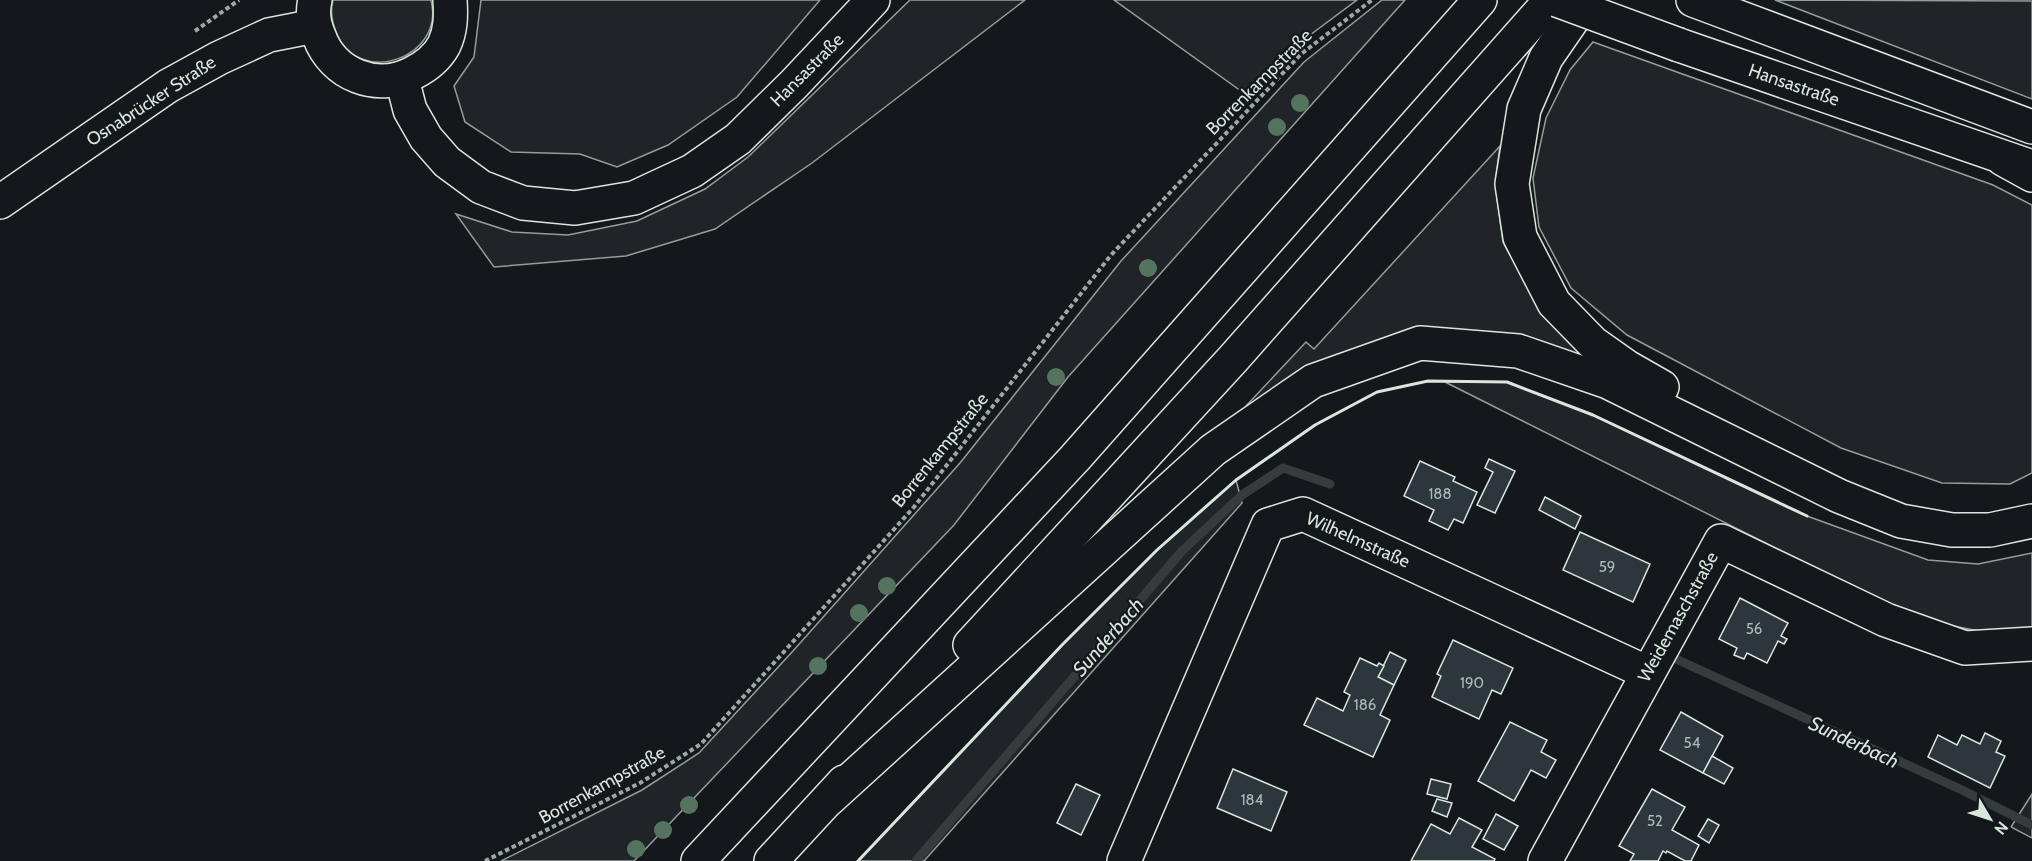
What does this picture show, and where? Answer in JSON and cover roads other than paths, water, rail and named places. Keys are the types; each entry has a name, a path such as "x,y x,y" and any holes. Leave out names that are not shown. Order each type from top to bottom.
{"main road":[{"path":"315,13 323,48 337,65 357,77 379,82 402,79 426,67 443,46 452,21 450,0"},
{"name":"Hansastraße","path":"738,138 782,74 844,0"},
{"name":"Hansastraße","path":"402,79 410,110 426,138 447,162 481,186 523,203 575,208 634,198 692,171 738,138 794,84 873,0"},
{"path":"698,861 1075,458 1480,0"},
{"path":"771,861 1233,359 1551,0"},
{"name":"Hansastraße","path":"1557,0 2017,163 2032,175"},
{"path":"1586,0 1546,58 1524,110 1512,184 1520,237 1554,303 1593,343 1669,392 1886,495 1938,510 1993,511 2032,503"},
{"path":"1703,3 2032,127"},
{"name":"Osnabrücker Straße","path":"0,202 178,81 219,58 315,13"},
{"path":"829,799 1213,450 1313,381 1420,343 1518,351 1608,382 1839,496 1901,521 1952,530 1990,530 2032,521"},
{"name":"Wilhelmstraße","path":"1124,861 1268,525 1303,514 1648,673"},
{"name":"Weidemaschstraße","path":"1545,861 1721,541 1886,620 1965,648 2032,644"}],"waterway":[{"name":"Sunderbach","path":"916,861 1182,551 1242,495 1283,468 1330,484"},
{"name":"Sunderbach","path":"1676,659 1962,790 2032,825"}]}
